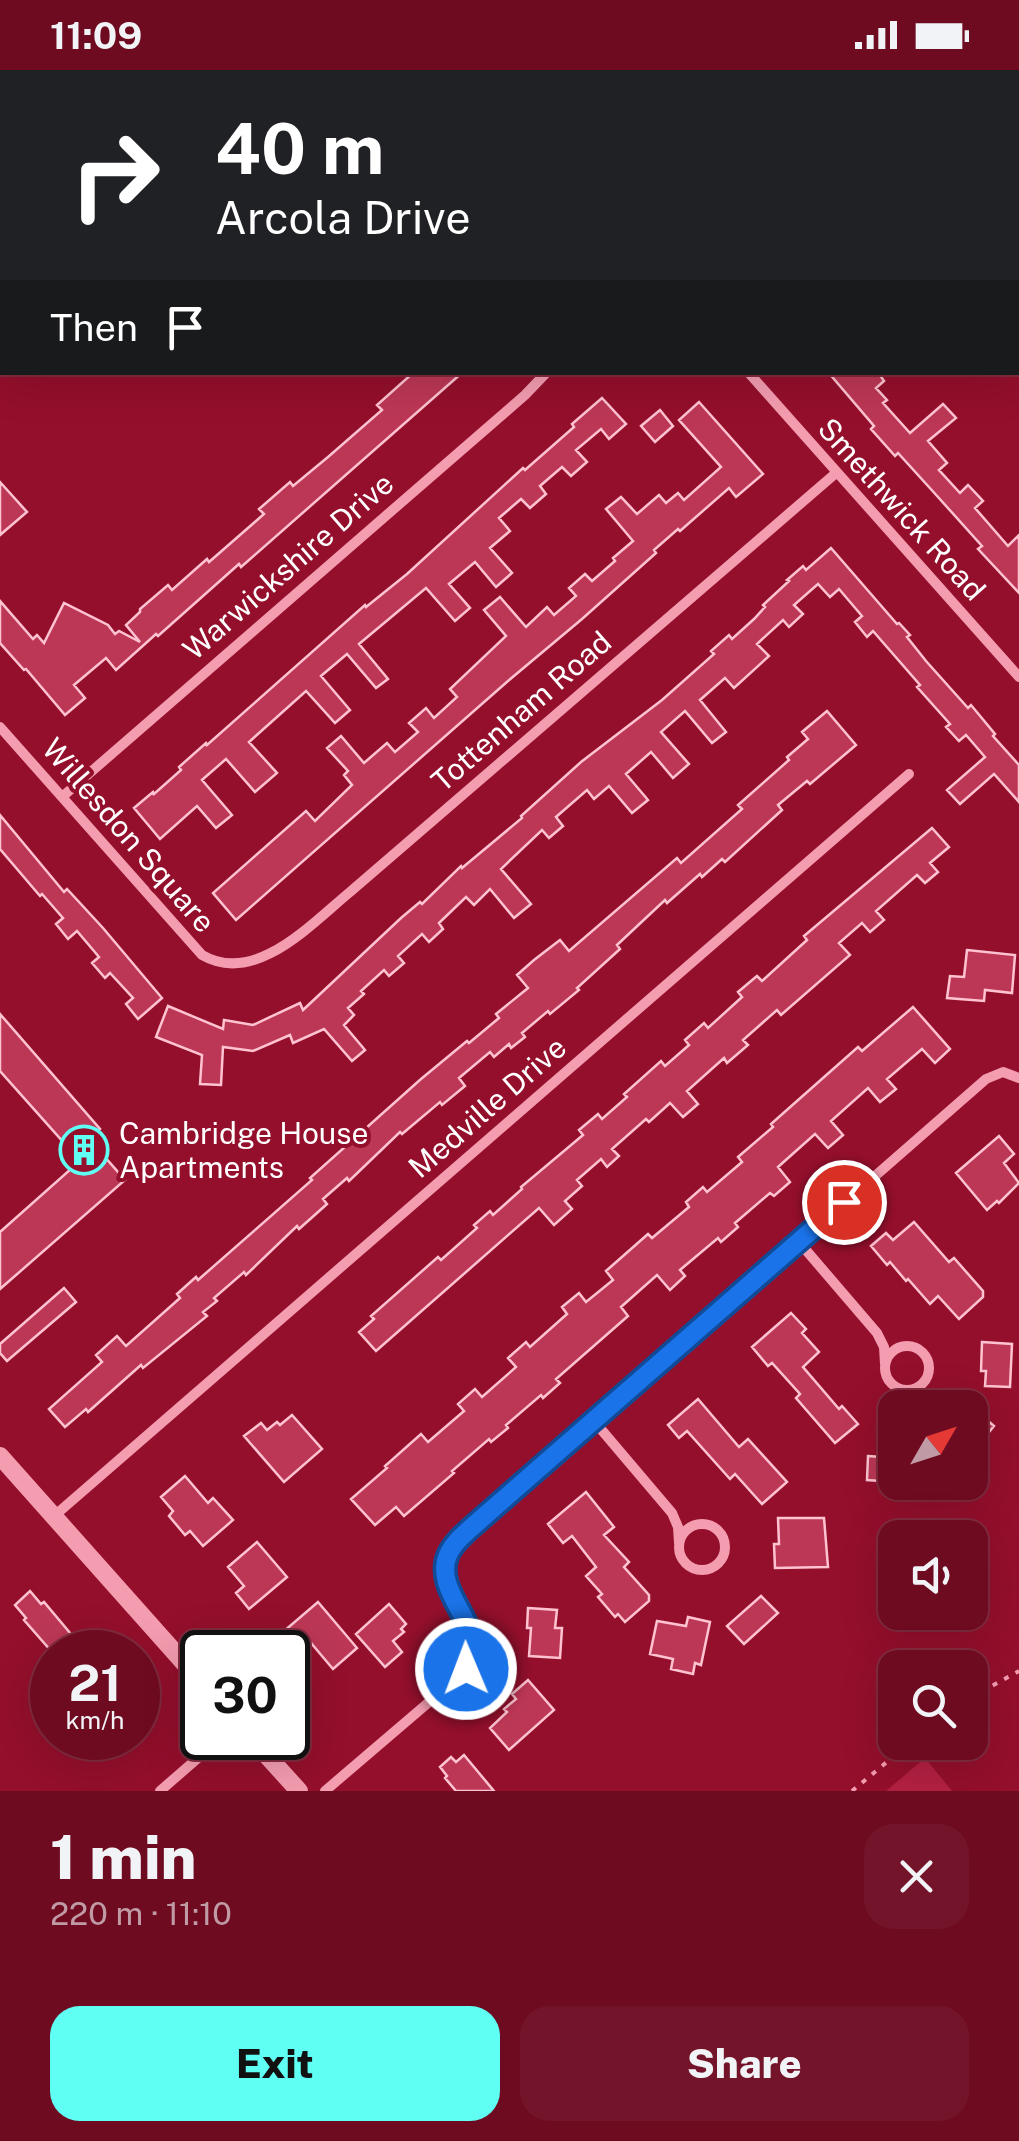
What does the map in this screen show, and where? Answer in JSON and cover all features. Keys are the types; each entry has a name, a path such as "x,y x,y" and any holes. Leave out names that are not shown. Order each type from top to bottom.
{"street":[{"name":"Warwickshire Drive","path":"62,797 544,375"},
{"name":"Smethwick Road","path":"751,375 1019,677"},
{"name":"Tottenham Road","path":"228,966 260,959 306,928 836,473"},
{"name":"Willesdon Square","path":"0,727 191,946 212,961 228,966"},
{"name":"Medville Drive","path":"53,1516 909,774"},
{"path":"325,1791 472,1661 473,1638 447,1586 446,1564 448,1553 481,1519 986,1078 1004,1072 1019,1078"},
{"path":"799,1242 877,1334 884,1348 885,1372 892,1385 906,1390 920,1386 929,1375 929,1360 920,1349 877,1334"},
{"path":"885,1364 892,1351 906,1346"},
{"path":"594,1421 672,1514 678,1527 681,1557 692,1568 707,1570 720,1562 723,1539 714,1528 672,1514"},
{"path":"0,1456 180,1658"},
{"path":"679,1542 686,1530 700,1524"},
{"path":"160,1791 196,1760"},
{"path":"271,1760 299,1791"}],"path":[{"path":"988,1688 1019,1670"},
{"path":"852,1791 889,1760"}],"shaded area":[{"path":"927,1760 952,1791 886,1791"}],"building":[{"path":"411,375 460,375 241,567 239,564 116,670 106,658 74,685 85,698 65,715 0,643 0,601 33,639 37,635 44,643 64,603 108,625 115,634 119,631 140,642 126,625 140,609 168,585 172,590 207,559 209,562 264,514 259,509 290,482 293,486 382,410 377,405"},
{"path":"831,375 880,375 884,381 876,388 887,400 883,403 910,433 943,404 956,418 928,441 947,463 939,470 960,493 968,485 983,501 975,508 1008,546 1019,535 1019,593 938,497 871,429 874,426"},
{"path":"602,398 626,424 609,439 601,429 576,450 587,462 571,476 562,467 540,486 546,494 530,508 521,499 499,518 510,531 490,548 512,573 496,587 475,562 449,584 470,608 455,621 426,588 359,644 388,679 376,688 347,654 321,676 350,710 335,723 306,691 249,742 277,773 255,792 226,759 202,780 232,815 216,828 197,806 160,839 134,808 365,605 407,574"},
{"path":"699,402 763,474 736,497 729,488 678,529 582,619 236,920 213,893 306,811 315,821 352,785 344,775 348,771 327,748 341,736 364,763 387,743 395,752 418,732 409,723 426,708 434,718 457,697 450,689 506,636 484,610 500,597 526,627 547,607 554,615 576,596 569,588 585,574 592,581 633,541 606,509 621,497 637,514 659,495 666,503 678,493 684,500 721,467 679,420"},
{"path":"660,410 673,426 655,442 641,426"},
{"path":"0,482 27,512 0,535"},
{"path":"831,548 910,635 907,637 926,661 968,708 971,705 1019,765 1019,802 994,774 960,804 947,790 985,757 966,735 959,741 946,727 950,724 873,631 867,637 855,622 862,616 839,589 830,597 818,584 794,605 803,614 789,627 783,620 757,644 769,656 734,688 725,678 700,700 726,732 712,743 685,711 661,732 689,764 673,778 651,752 626,774 648,800 632,813 609,786 594,799 587,790 556,817 563,826 549,838 542,830 501,869 531,904 514,918 490,889 474,905 466,897 439,923 443,929 429,942 422,934 398,956 404,963 389,976 384,970 361,991 364,994 348,1008 354,1015 344,1025 365,1050 352,1061 324,1029 293,1043 290,1035 253,1051 223,1047 221,1085 200,1084 202,1055 156,1037 168,1006 223,1029 224,1020 253,1025 300,1003 303,1010 401,918 522,818 581,762 662,700 714,654 711,651 729,635 732,639 803,566 806,570"},
{"path":"827,711 856,745 778,805 782,810 725,862 722,859 667,903 665,900 617,945 620,949 579,990 522,1033 525,1037 494,1057 490,1052 459,1078 465,1086 400,1132 349,1181 347,1178 323,1199 327,1204 214,1298 217,1301 203,1312 207,1316 65,1427 49,1409 102,1362 96,1355 117,1336 126,1346 180,1298 177,1294 312,1180 421,1079 499,1018 496,1014 528,988 517,975 534,960 560,940 569,951 677,858 681,863 742,809 738,805 789,760 787,757 808,739 802,732"},
{"path":"0,815 64,892 67,889 162,998 138,1019 126,1004 133,998 110,973 105,978 92,963 99,957 77,931 68,939 56,924 63,918 0,849"},
{"path":"932,828 949,847 930,863 938,872 925,883 917,875 876,911 884,920 870,932 862,923 839,943 850,955 781,1015 777,1010 743,1040 748,1045 727,1063 724,1058 687,1091 698,1104 683,1117 670,1103 649,1122 646,1119 612,1149 619,1156 607,1167 601,1159 577,1180 582,1186 565,1201 572,1209 554,1225 539,1208 376,1351 359,1332 374,1319 371,1316 583,1135 579,1130 598,1114 602,1119 661,1061 665,1066 689,1045 685,1040 704,1023 708,1028 742,997 738,992 757,976 762,981 807,940 804,936"},
{"path":"967,950 1015,955 1012,993 985,990 984,1001 947,998 950,976 964,977"},
{"path":"913,1007 950,1049 935,1063 922,1049 887,1079 896,1089 880,1102 868,1088 831,1121 843,1135 828,1148 815,1134 778,1167 790,1182 774,1196 770,1193 735,1223 738,1227 721,1242 718,1238 680,1270 685,1276 670,1290 657,1275 621,1307 628,1316 556,1379 560,1383 543,1398 541,1395 491,1442 489,1439 404,1516 396,1507 375,1525 351,1499 421,1434 428,1442 464,1411 458,1404 475,1389 482,1397 516,1367 508,1358 526,1342 530,1347 567,1314 562,1307 579,1293 586,1302 613,1280 606,1271 648,1234 652,1238 689,1207 686,1202 703,1187 707,1192 742,1162 738,1157 773,1127 771,1124 858,1047 862,1051"},
{"name":"Cambridge House Apartments","path":"0,1014 100,1129 89,1139 125,1180 0,1289 0,1232 80,1161 0,1071"},
{"path":"999,1136 1014,1154 1004,1163 1019,1183 987,1210 956,1173"},
{"path":"914,1222 949,1262 954,1258 983,1291 983,1297 959,1319 938,1296 930,1304 871,1246 886,1233 893,1240"},
{"path":"64,1288 76,1302 7,1361 0,1353 0,1344"},
{"path":"791,1313 819,1352 803,1367 839,1409 842,1406 858,1424 835,1443 796,1398 800,1394 752,1347"},
{"path":"982,1342 1012,1344 1010,1387 985,1386"},
{"path":"698,1399 739,1447 748,1439 787,1482 762,1504 735,1474 730,1479 687,1431 679,1438 668,1425"},
{"path":"292,1415 322,1449 284,1482 244,1436 261,1423 267,1430"},
{"path":"868,1456 878,1457 878,1481 867,1480"},
{"path":"185,1476 208,1503 213,1498 233,1520 203,1546 190,1531 185,1535 169,1516 173,1511 161,1497"},
{"path":"586,1492 614,1527 604,1535 629,1562 624,1567 649,1595 649,1601 625,1622 618,1614 615,1617 598,1597 602,1594 586,1576 596,1567 572,1536 563,1543 548,1524"},
{"path":"778,1518 824,1518 828,1567 775,1568"},
{"path":"257,1542 287,1577 249,1609 236,1593 244,1586 228,1567"},
{"path":"30,1591 68,1630 33,1630 15,1605"},
{"path":"761,1596 778,1613 744,1644 727,1626"},
{"path":"318,1602 357,1648 333,1669 310,1644 310,1630 285,1630"},
{"path":"389,1604 406,1624 401,1629 404,1632 393,1641 402,1652 385,1667 356,1634"},
{"path":"528,1608 557,1610 555,1628 562,1628 560,1658 529,1656"},
{"path":"688,1617 710,1622 701,1665 695,1663 693,1674 671,1669 673,1659 650,1654 657,1621 686,1626"},
{"path":"528,1680 554,1710 509,1750 490,1728 516,1699 512,1694"},
{"path":"464,1755 494,1791 456,1791 445,1778 440,1767 451,1757 456,1762"}],"place":[{"name":"Cambridge House Apartments","path":"84,1150"}],"route":[{"path":"466,1669 475,1650 447,1586 448,1553 481,1519 844,1202"}]}
